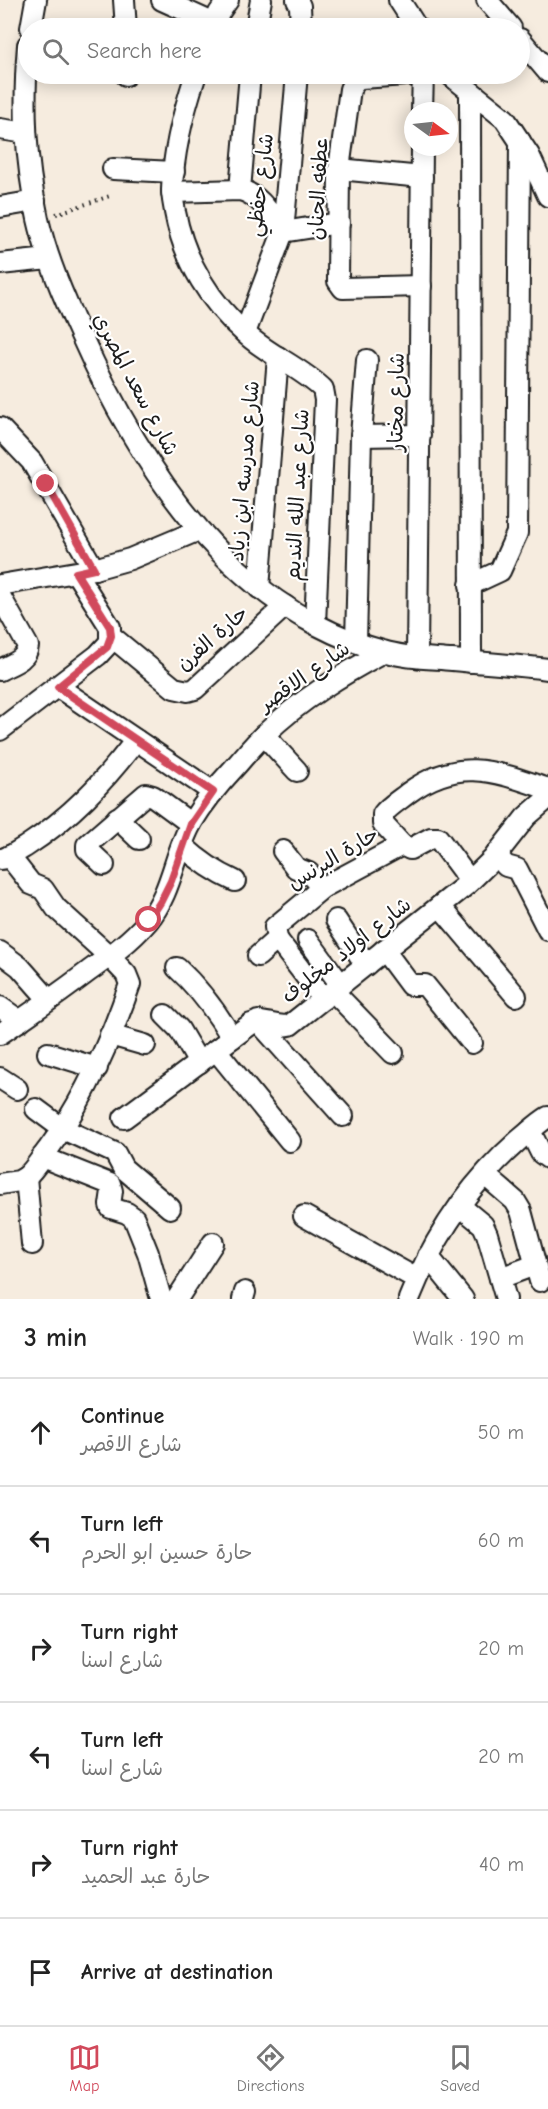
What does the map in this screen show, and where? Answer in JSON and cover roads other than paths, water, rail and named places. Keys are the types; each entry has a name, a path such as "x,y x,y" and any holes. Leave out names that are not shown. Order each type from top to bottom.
{"street":[{"path":"33,18 36,0"},
{"path":"124,0 125,18"},
{"path":"162,0 198,18"},
{"path":"218,18 228,0"},
{"path":"258,18 261,0"},
{"path":"297,0 301,18"},
{"path":"399,0 411,18"},
{"path":"487,0 502,18"},
{"path":"530,52 548,72"},
{"name":"شارع سعد المصري","path":"25,84 26,152 36,210 49,259 95,366 125,424 159,479 199,530 258,588 315,624 356,642 384,652 417,657 548,669"},
{"name":"شارع عبد الله النديم","path":"193,84 187,101 173,182 178,225 189,257 205,287 226,314 245,333 323,389 325,400 315,624"},
{"path":"240,190 249,84"},
{"name":"شارع حفظي","path":"245,333 283,232 296,84"},
{"name":"عطفه الحنان","path":"352,84 339,169 338,281 343,288 422,286"},
{"path":"422,84 422,102"},
{"path":"460,84 505,119 529,155 548,196"},
{"path":"470,92 471,662"},
{"path":"0,129 26,133"},
{"path":"471,585 500,571 517,533 520,141"},
{"name":"شارع مختار","path":"417,657 422,156"},
{"path":"113,169 173,182 240,190 256,196 283,232 339,223"},
{"path":"339,169 422,177"},
{"path":"0,207 36,210"},
{"path":"0,264 49,259"},
{"name":"شارع مدرسه ابن زياد","path":"258,588 278,357"},
{"path":"356,642 361,436 367,360"},
{"path":"0,428 32,462 85,571 110,627 111,636 107,647 0,730"},
{"path":"361,436 420,435"},
{"path":"0,585 85,571 156,549 199,530"},
{"path":"0,596 28,646 24,657 0,670"},
{"name":"حارة الفرن","path":"111,636 174,688 188,692 195,689 285,606"},
{"name":"شارع الاقصر","path":"0,1034 109,956 134,936 149,920 171,881 191,824 213,792 264,735 301,703 341,675 384,652"},
{"path":"58,687 213,792"},
{"path":"264,735 297,771"},
{"path":"0,1184 26,1178 63,1129 97,1068 130,984 126,974 56,908 43,889 31,884 5,858 46,833 80,806 110,775 136,740"},
{"path":"402,845 384,824 383,814 424,782 456,772 490,771 548,789"},
{"path":"104,865 87,849 87,845 142,795 150,794 191,824"},
{"name":"شارع اولاد مخلوف","path":"258,1021 277,1026 290,1025 470,881 496,855 526,817 548,798"},
{"path":"117,818 139,839"},
{"name":"حارة البرنس","path":"258,956 276,939 275,927 322,888 402,845 410,849 431,838 438,838 470,881"},
{"path":"183,846 198,861 235,881"},
{"path":"283,851 296,868 309,873 322,888"},
{"path":"496,855 506,866 519,871 548,930"},
{"path":"441,906 516,996"},
{"path":"336,920 366,965"},
{"path":"276,939 393,1053"},
{"path":"308,940 332,992"},
{"path":"384,950 410,985 425,985 472,1043"},
{"path":"0,952 20,967 50,1000"},
{"path":"177,968 199,988 217,1012 224,1044 290,1141"},
{"path":"0,1006 20,1021"},
{"path":"165,1015 179,1029 199,1063"},
{"path":"124,1118 258,1021 343,1116"},
{"path":"110,1035 145,1045"},
{"path":"48,1053 97,1068"},
{"path":"0,1078 17,1089"},
{"path":"36,1109 63,1129 115,1154 123,1168 170,1208"},
{"path":"543,1121 541,1153 548,1158"},
{"path":"409,1299 428,1256 460,1206 506,1152 543,1121"},
{"path":"42,1157 110,1184 111,1208 134,1218 148,1253 161,1299"},
{"path":"485,1175 515,1202 521,1211 537,1273 500,1278"},
{"path":"26,1178 32,1244"},
{"path":"460,1206 483,1225 506,1299"},
{"path":"304,1216 417,1279"},
{"path":"177,1299 213,1243"},
{"path":"428,1256 463,1299"}]}
